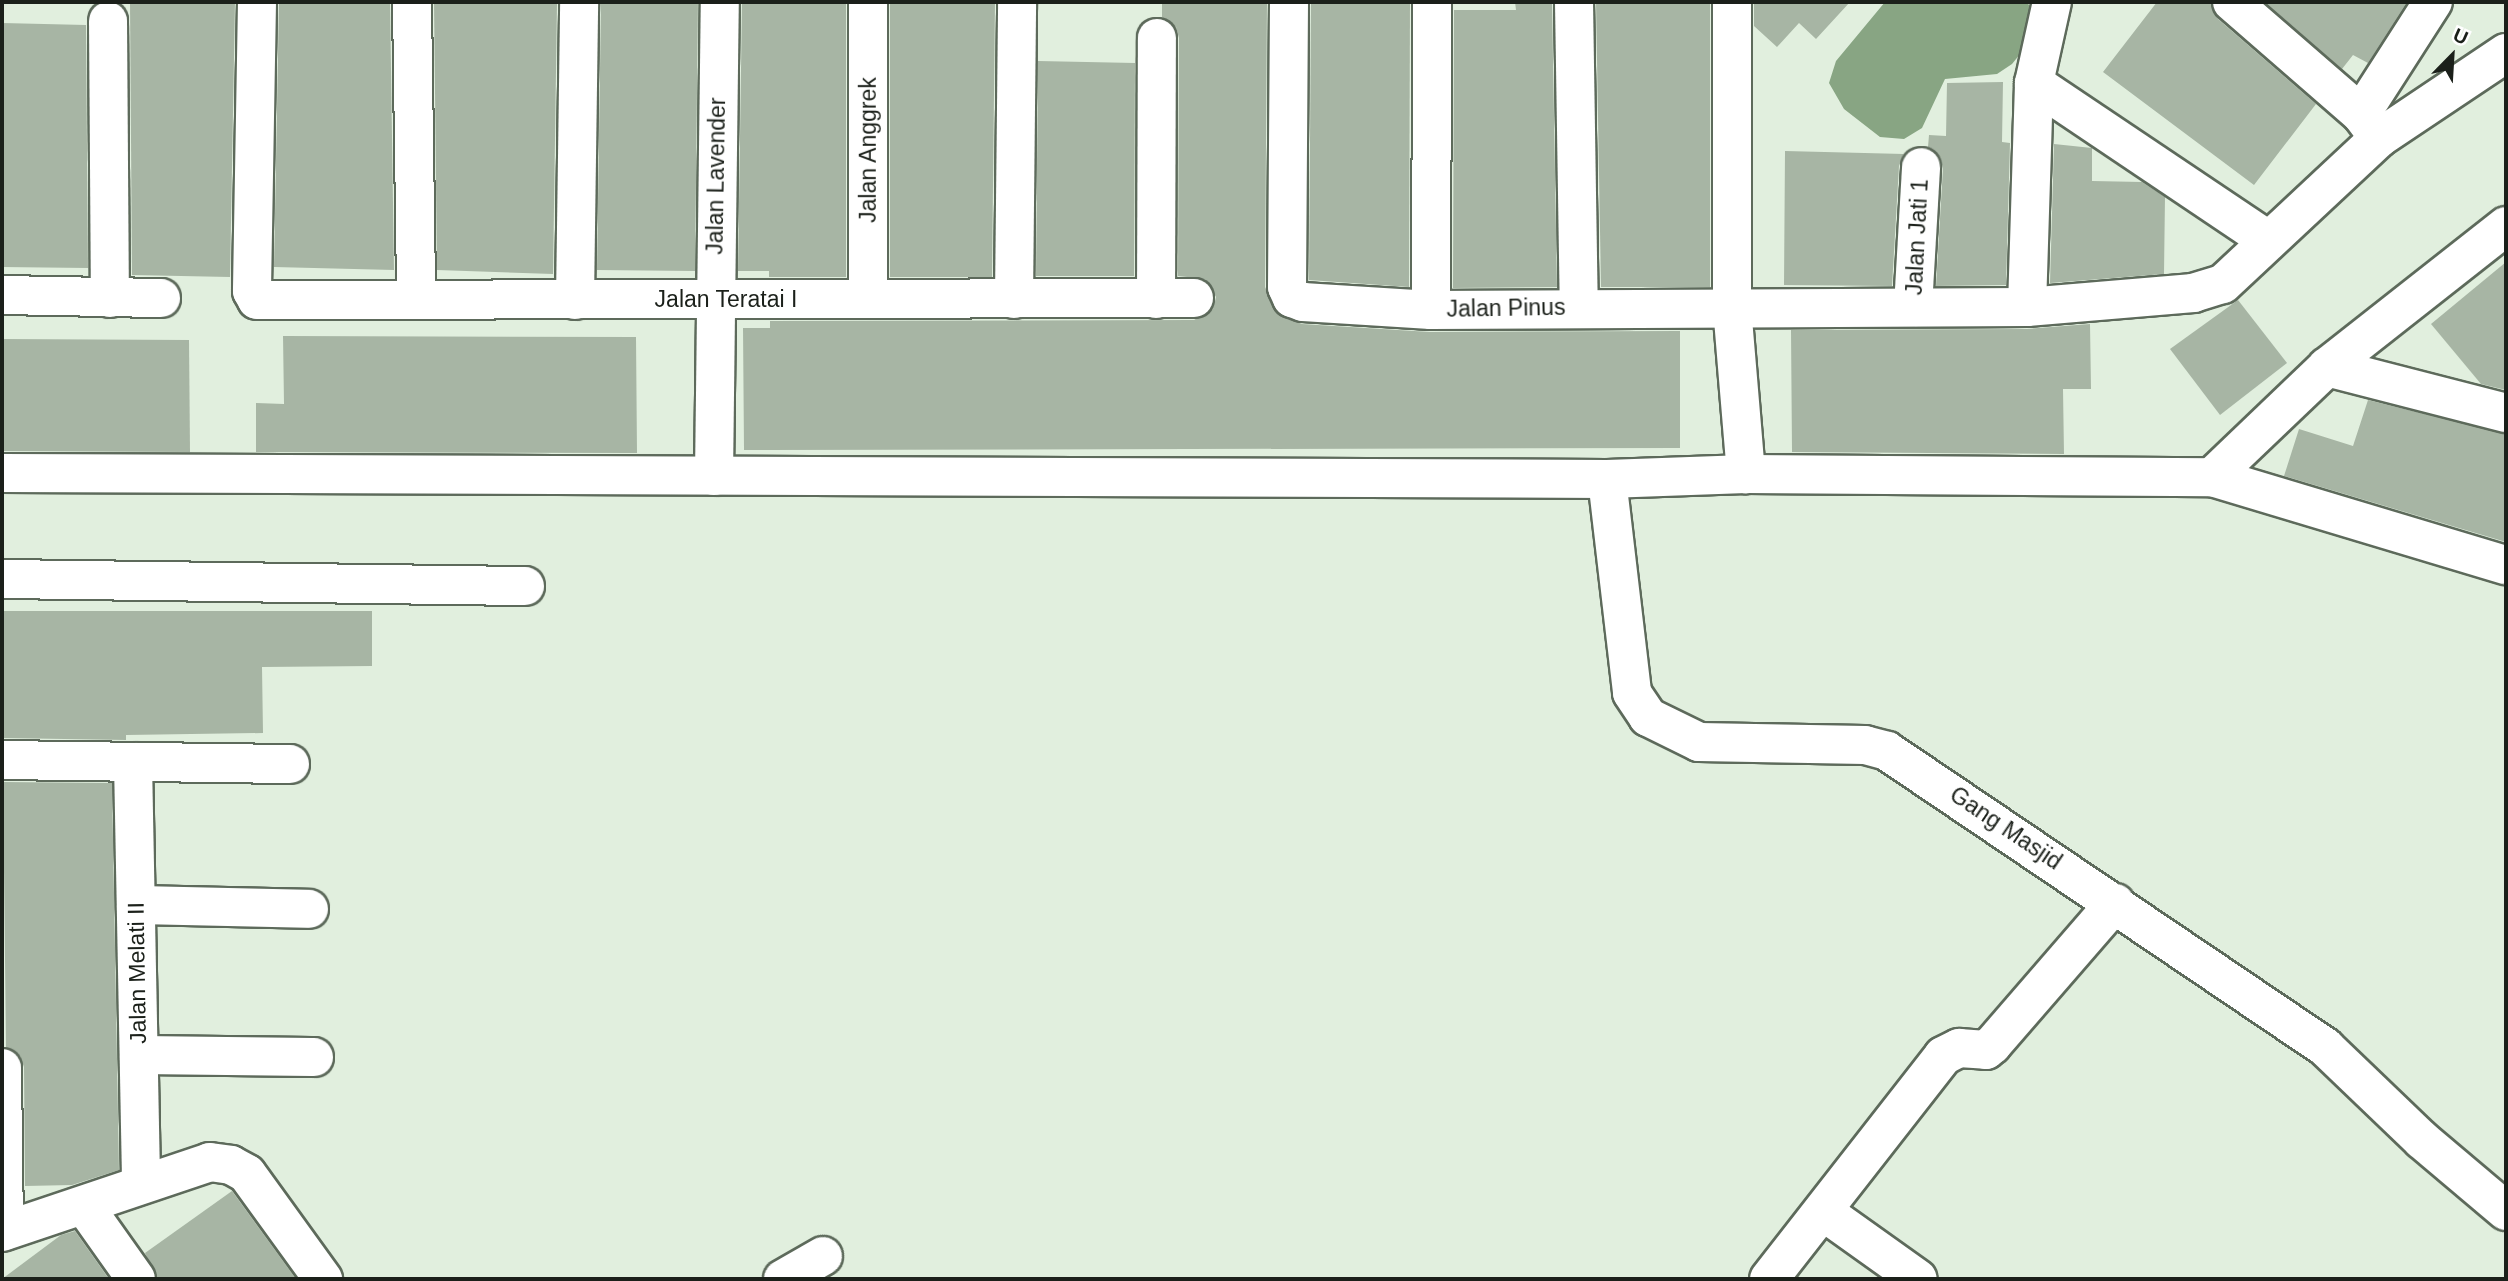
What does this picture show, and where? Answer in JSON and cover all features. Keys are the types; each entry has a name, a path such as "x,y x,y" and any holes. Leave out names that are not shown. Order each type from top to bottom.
{"street":[{"name":"Jalan Teratai I","path":"257,2 252,291 257,300 1194,298"},
{"path":"412,2 416,300"},
{"path":"575,300 579,2"},
{"name":"Jalan Lavender","path":"713,476 713,300 720,2"},
{"name":"Jalan Anggrek","path":"867,299 868,2"},
{"path":"1014,299 1017,2"},
{"name":"Jalan Pinus","path":"1289,2 1287,287 1292,298 1303,302 1431,310 1579,307 2027,307 2193,293 2223,284 2268,240 2370,126"},
{"path":"1431,310 1432,2"},
{"path":"1574,2 1579,307"},
{"path":"1732,2 1732,307 1746,474"},
{"path":"2027,307 2034,83 2052,2"},
{"path":"2370,126 2433,2"},
{"path":"2247,6 2370,126"},
{"path":"108,21 110,298"},
{"path":"1156,299 1157,38"},
{"path":"2370,126 2506,53"},
{"path":"2034,83 2268,240"},
{"name":"Jalan Jati 1","path":"1913,307 1921,167"},
{"path":"2212,477 2327,367 2506,226"},
{"path":"2,295 161,298"},
{"path":"2327,367 2506,413"},
{"path":"2,473 713,476 1610,512 1746,474 2212,477 2506,565"},
{"name":"Gang Masjid","path":"1610,512 1632,693 1648,717 1699,742 1865,745 1887,751 2115,902 2325,1047 2422,1140 2506,1211"},
{"path":"2,579 525,586"},
{"path":"2,760 290,764"},
{"name":"Jalan Melati II","path":"133,762 141,1184"},
{"path":"1769,1279 1824,1212 1943,1056 1950,1050 1986,1050 1992,1045 2115,902"},
{"path":"136,905 309,909"},
{"path":"139,1055 314,1057"},
{"path":"2,1068 3,1231 85,1207 141,1184 210,1162 231,1165 247,1174 323,1279"},
{"path":"85,1207 136,1279"},
{"path":"1824,1212 1918,1279"},
{"path":"783,1279 823,1256"}],"shaded area":[{"path":"1885,2 2027,2 2034,13 2025,48 2012,64 1997,74 1945,79 1922,128 1904,139 1880,137 1844,109 1829,83 1836,61"}],"building":[{"path":"130,2 235,2 230,277 132,275"},
{"path":"279,2 390,2 394,270 274,267"},
{"path":"434,2 557,4 553,274 437,270"},
{"path":"601,2 698,2 695,271 597,270"},
{"path":"742,2 846,2 846,277 769,277 769,271 738,271"},
{"path":"890,2 995,2 992,277 890,277"},
{"path":"1162,2 1267,2 1265,287 1278,314 1302,324 1430,332 1680,331 1680,448 744,450 743,328 770,328 770,321 1194,320 1213,309 1216,297 1205,279 1178,276 1179,38 1176,27 1162,17"},
{"path":"1311,2 1410,2 1409,287 1309,280"},
{"path":"1515,2 1552,2 1557,287 1453,288 1454,10 1516,10"},
{"path":"1596,2 1710,2 1710,287 1601,287"},
{"path":"1754,2 1850,2 1816,39 1799,23 1777,47 1754,26"},
{"path":"2157,2 2211,2 2218,19 2316,104 2254,185 2103,72"},
{"path":"2265,2 2407,2 2368,63 2353,55 2342,69"},
{"path":"2,23 86,25 88,268 2,267"},
{"path":"1038,61 1135,63 1134,276 1036,276"},
{"path":"2003,82 2002,142 2010,143 2006,285 1936,286 1943,168 1940,157 1928,147 1929,135 1946,136 1947,83"},
{"path":"2054,144 2092,148 2092,181 2142,182 2165,197 2164,274 2050,283"},
{"path":"1785,151 1904,154 1899,166 1892,286 1784,285"},
{"path":"2506,262 2506,390 2481,384 2431,324"},
{"path":"2238,300 2287,363 2220,415 2170,349"},
{"path":"2090,324 2091,389 2063,389 2064,454 1792,452 1791,330 2027,329"},
{"path":"283,336 636,337 637,453 256,452 256,403 284,404"},
{"path":"2,339 189,340 190,452 2,451"},
{"path":"2368,400 2506,434 2506,542 2284,476 2299,429 2353,446"},
{"path":"2,611 372,611 372,666 262,667 263,733 126,735 126,740 3,738"},
{"path":"3,782 112,783 119,1170 72,1185 25,1186 24,1067 20,1056 6,1047"},
{"path":"232,1191 296,1279 157,1279 145,1253"},
{"path":"75,1231 109,1279 2,1279 61,1235"}]}
